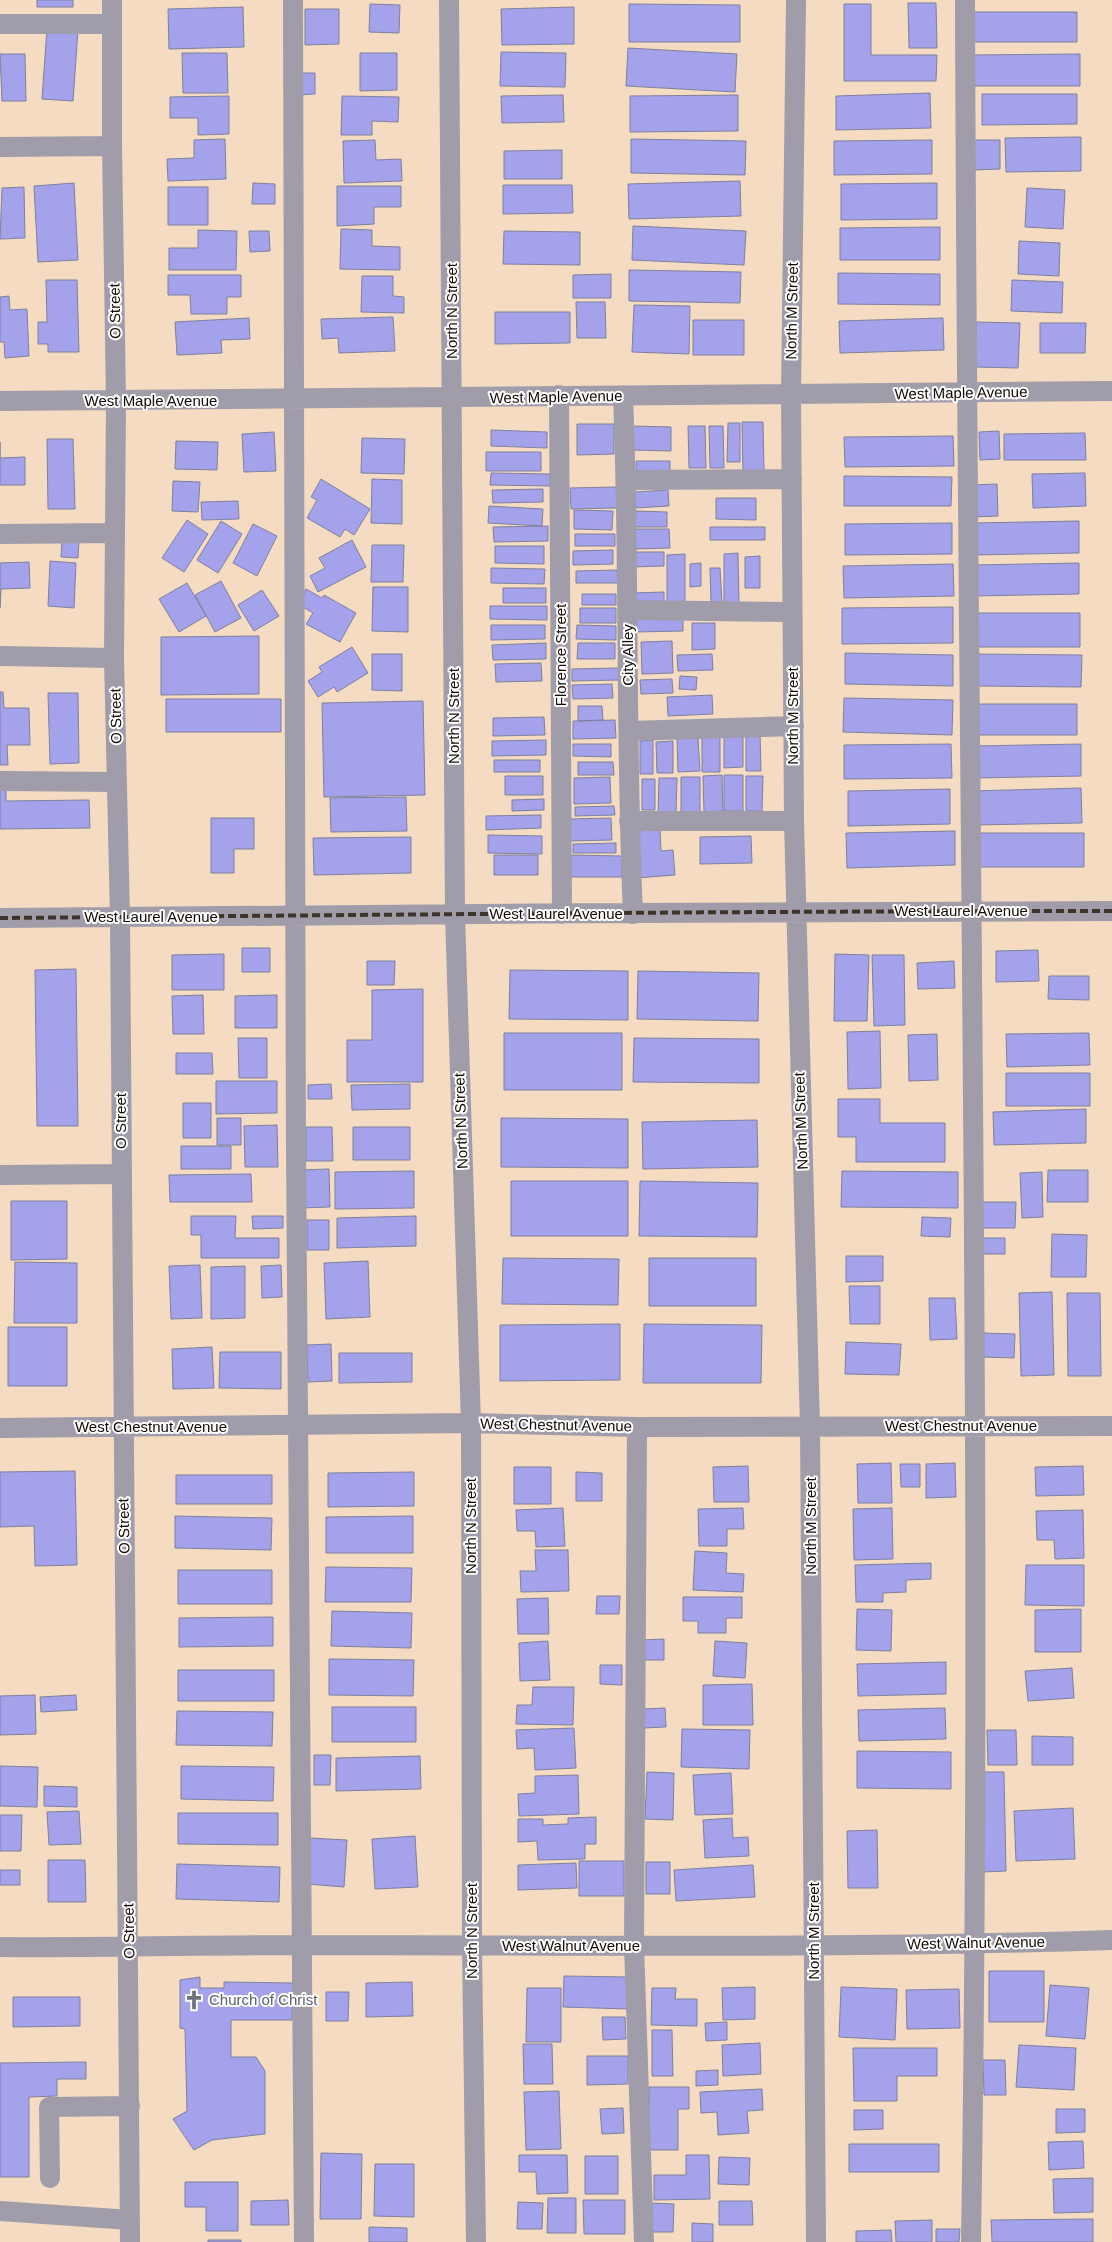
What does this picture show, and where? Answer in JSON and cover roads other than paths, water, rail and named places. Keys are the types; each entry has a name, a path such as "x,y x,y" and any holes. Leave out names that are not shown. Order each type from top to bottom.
{"street":[{"name":"O Street","path":"112,0 116,400 114,658 120,917 130,2242"},
{"path":"293,0 295,400 294,916 300,1945 304,2242"},
{"name":"North N Street","path":"450,0 455,915 471,1423 472,1946 476,2242"},
{"name":"North M Street","path":"796,0 791,395 792,612 794,822 810,1427 816,2242"},
{"path":"965,0 966,392 977,1426 976,1944 972,2242"},
{"path":"0,24 112,24"},
{"path":"0,147 112,146"},
{"name":"West Maple Avenue","path":"0,401 295,400 559,395 791,395 1112,391"},
{"name":"Florence Street","path":"559,395 562,914"},
{"name":"City Alley","path":"623,396 627,480 629,821 634,914"},
{"path":"627,480 792,479"},
{"path":"0,534 116,534"},
{"path":"628,610 792,612"},
{"path":"0,656 114,658"},
{"path":"629,730 794,726"},
{"path":"0,781 117,782"},
{"path":"629,821 794,822"},
{"name":"West Laurel Avenue","path":"0,918 1112,910"},
{"path":"0,1175 122,1174"},
{"name":"West Chestnut Avenue","path":"0,1428 471,1423 637,1427 1112,1426"},
{"path":"637,1427 634,1946 644,2242"},
{"name":"West Walnut Avenue","path":"0,1947 976,1944 1112,1940"},
{"path":"50,2178 49,2107 130,2106"},
{"path":"0,2211 130,2220"}],"railway":[{"path":"0,918 695,912 1112,911"}],"place":[{"name":"Church of Christ","path":"194,2000"}]}
